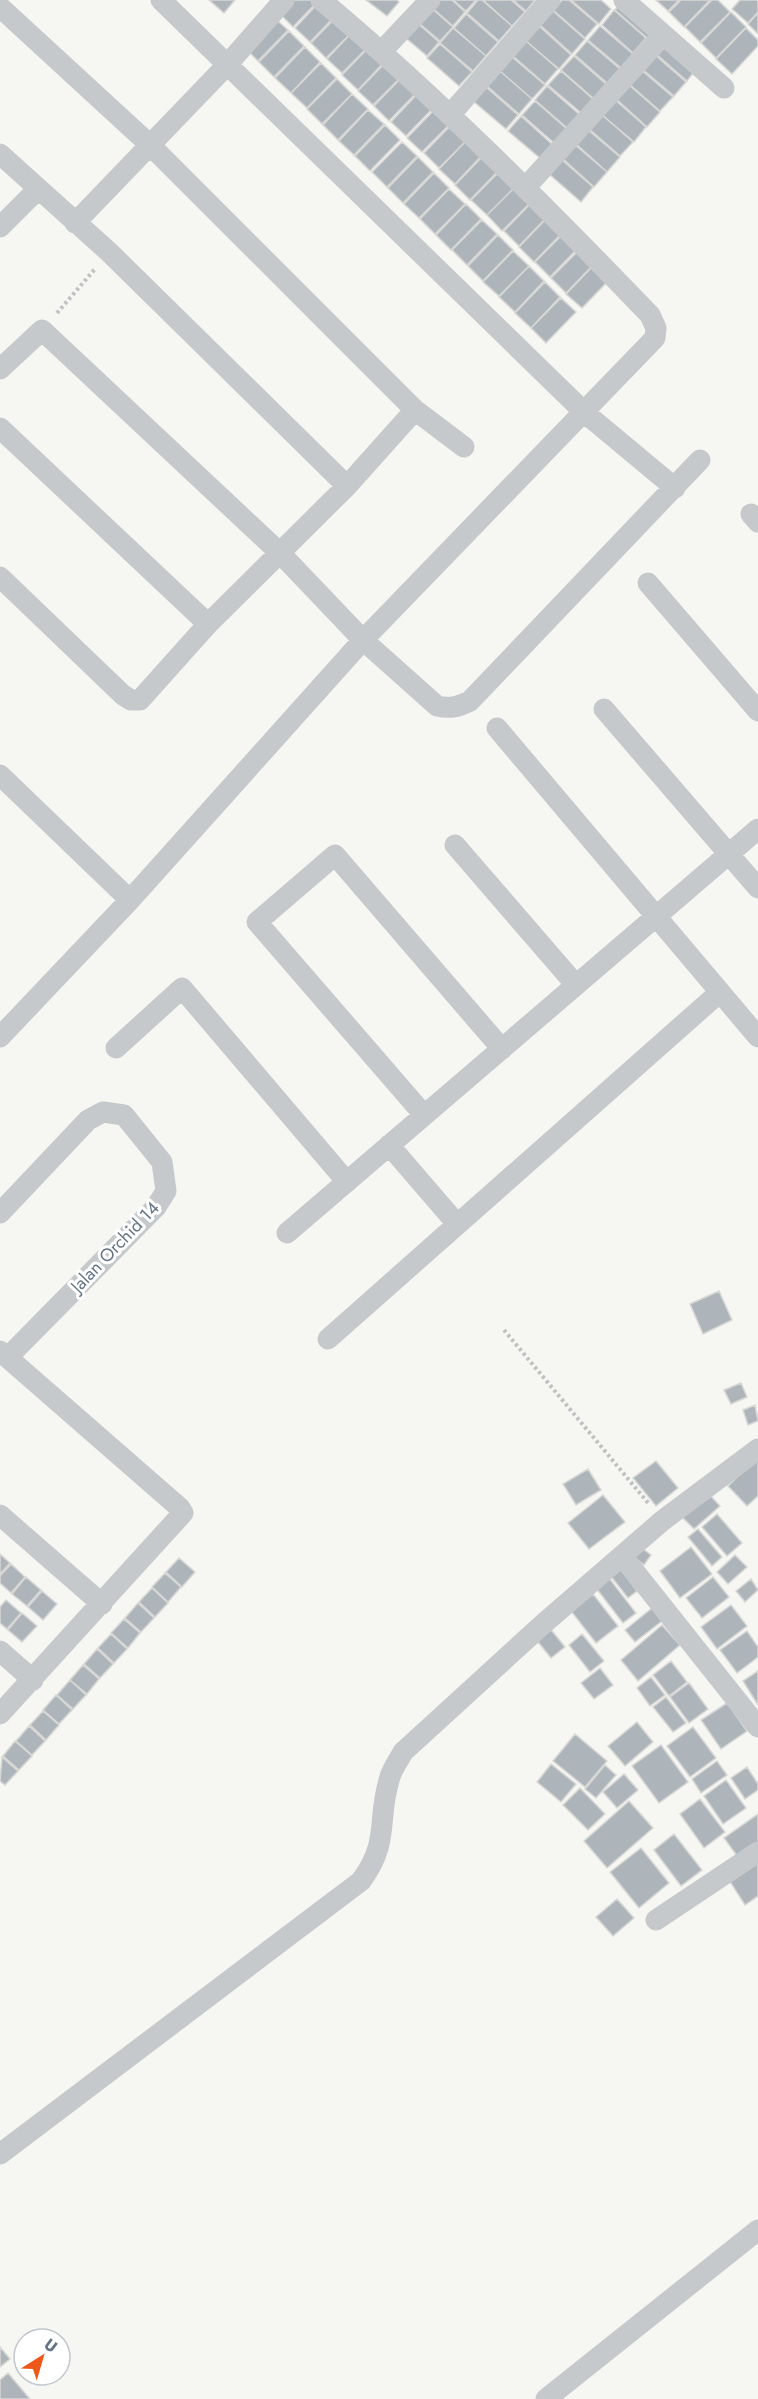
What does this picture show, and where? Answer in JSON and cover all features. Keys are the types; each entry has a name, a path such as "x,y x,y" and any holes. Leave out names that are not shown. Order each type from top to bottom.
{"street":[{"path":"161,0 585,413 675,488"},
{"path":"75,223 227,65 284,0"},
{"path":"0,1037 130,900 363,640 648,348 655,338 656,327 650,315 526,187 382,51 321,0"},
{"path":"382,51 430,0"},
{"path":"450,115 550,0"},
{"path":"624,0 662,36 724,88"},
{"path":"0,7 149,144 415,410 465,447"},
{"path":"526,187 662,36"},
{"path":"0,154 37,190 109,252 346,486"},
{"path":"0,227 37,190"},
{"path":"0,369 42,330 281,554 363,640 436,706 458,708 470,701 700,460"},
{"path":"0,578 131,700 140,700 208,624 281,554 415,410"},
{"path":"0,428 208,624"},
{"path":"648,583 758,711"},
{"path":"604,709 758,888"},
{"path":"497,728 758,1037"},
{"path":"0,775 130,900"},
{"path":"287,1233 758,830"},
{"path":"455,844 576,985"},
{"path":"424,1115 257,922 335,855 502,1049"},
{"path":"116,1048 182,988 347,1182"},
{"path":"328,1339 720,992"},
{"name":"Jalan Orchid 14","path":"0,1214 88,1120 103,1112 124,1115 162,1162 166,1191 156,1207 4,1354 183,1510 181,1517 102,1604"},
{"path":"389,1145 457,1224"},
{"path":"0,2154 361,1881 374,1863 380,1846 390,1775 403,1752 542,1625 662,1521 758,1449"},
{"path":"0,1515 102,1604 0,1714"},
{"path":"623,1557 758,1727"},
{"path":"0,1651 33,1680"},
{"path":"656,1920 758,1851"},
{"path":"546,2399 758,2230"}],"path":[{"path":"42,330 109,252"},
{"path":"504,1330 662,1521"}],"building":[{"path":"209,0 235,0 224,13"},
{"path":"289,0 319,0 293,27 278,12"},
{"path":"321,0 340,11 310,42 295,28"},
{"path":"366,0 397,0 399,2 387,16"},
{"path":"422,0 453,27 440,41 407,13"},
{"path":"423,0 452,0 465,12 453,26"},
{"path":"453,0 476,0 466,11"},
{"path":"478,0 482,0 512,26 499,41 467,13"},
{"path":"483,0 511,0 525,12 512,26"},
{"path":"513,0 535,0 526,11"},
{"path":"562,0 569,0 597,24 585,38 553,10"},
{"path":"571,0 601,0 611,9 599,24"},
{"path":"656,0 679,0 668,11"},
{"path":"681,0 710,0 684,27 669,12"},
{"path":"712,0 718,0 730,12 700,42 685,27"},
{"path":"740,0 758,0 758,12 748,23 732,9"},
{"path":"622,2 654,30 647,38 615,10"},
{"path":"614,10 646,38 633,53 602,25"},
{"path":"553,11 585,39 572,54 540,25"},
{"path":"731,12 746,27 716,58 701,43"},
{"path":"340,13 356,28 326,58 311,43"},
{"path":"758,13 758,34 748,24"},
{"path":"407,14 439,42 427,56 394,28"},
{"path":"466,14 498,42 486,56 454,28"},
{"path":"272,16 288,30 258,61 243,46"},
{"path":"539,26 571,55 559,69 526,41"},
{"path":"600,26 633,54 621,68 588,40"},
{"path":"356,28 372,43 342,73 327,59"},
{"path":"453,28 486,56 473,71 440,43"},
{"path":"746,28 758,40 758,46 732,74 716,59"},
{"path":"289,31 304,46 274,77 259,62"},
{"path":"526,41 558,69 545,84 513,56"},
{"path":"587,41 620,69 607,83 575,55"},
{"path":"665,41 697,68 687,81 655,53"},
{"path":"372,44 387,59 358,90 342,75"},
{"path":"440,44 472,72 459,86 427,58"},
{"path":"305,47 320,62 291,93 275,78"},
{"path":"654,54 686,82 674,96 641,68"},
{"path":"574,56 606,84 594,99 561,70"},
{"path":"512,57 545,85 532,99 500,71"},
{"path":"388,60 403,75 373,105 358,91"},
{"path":"321,63 336,78 307,108 291,93"},
{"path":"640,69 673,97 660,111 628,83"},
{"path":"500,71 532,99 519,114 487,86"},
{"path":"561,71 593,99 581,113 548,85"},
{"path":"404,75 419,90 389,121 374,106"},
{"path":"337,79 352,94 322,124 307,109"},
{"path":"628,84 660,112 647,127 615,98"},
{"path":"547,86 579,114 567,128 535,100"},
{"path":"486,87 518,115 506,129 473,101"},
{"path":"420,91 436,105 406,136 391,122"},
{"path":"352,94 368,109 338,140 323,125"},
{"path":"614,99 646,127 634,142 601,114"},
{"path":"535,101 567,129 554,143 522,115"},
{"path":"437,107 452,122 422,152 407,138"},
{"path":"368,110 384,124 354,155 339,141"},
{"path":"601,114 633,142 620,156 588,128"},
{"path":"521,116 553,145 541,159 508,131"},
{"path":"453,123 469,138 439,168 424,153"},
{"path":"385,125 400,140 370,171 355,156"},
{"path":"587,129 620,157 607,172 575,143"},
{"path":"469,138 484,153 455,184 439,169"},
{"path":"402,142 417,156 387,187 372,172"},
{"path":"574,144 607,172 594,187 562,158"},
{"path":"485,154 500,169 470,200 455,185"},
{"path":"418,157 433,172 403,203 388,188"},
{"path":"561,159 593,187 581,202 549,174"},
{"path":"501,170 517,185 487,215 471,200"},
{"path":"434,173 449,188 419,218 404,204"},
{"path":"517,185 533,200 502,231 487,215"},
{"path":"449,189 465,204 435,234 420,219"},
{"path":"533,201 548,216 519,246 504,231"},
{"path":"466,204 481,219 451,250 436,235"},
{"path":"549,216 564,231 534,262 519,247"},
{"path":"482,220 497,234 467,265 452,250"},
{"path":"565,232 580,246 550,277 535,262"},
{"path":"498,235 513,250 483,281 468,266"},
{"path":"581,248 596,262 566,293 551,278"},
{"path":"513,251 529,266 499,296 483,282"},
{"path":"596,263 611,278 582,308 566,294"},
{"path":"529,266 544,281 515,312 499,297"},
{"path":"545,282 560,297 531,328 515,313"},
{"path":"561,298 576,312 546,343 531,328"},
{"path":"719,1291 732,1320 703,1334 690,1304"},
{"path":"741,1383 747,1397 731,1404 724,1390"},
{"path":"755,1405 758,1421 748,1425 743,1410"},
{"path":"758,1457 758,1496 747,1506 728,1486"},
{"path":"656,1461 678,1488 656,1506 633,1478"},
{"path":"588,1469 601,1490 576,1505 563,1484"},
{"path":"707,1492 720,1506 694,1529 681,1516"},
{"path":"603,1495 625,1522 589,1549 568,1523"},
{"path":"717,1514 742,1543 727,1556 702,1527"},
{"path":"698,1529 722,1557 712,1566 688,1537"},
{"path":"638,1545 651,1555 644,1565 630,1554"},
{"path":"691,1547 712,1574 680,1598 660,1571"},
{"path":"0,1554 10,1563 0,1574"},
{"path":"735,1555 747,1567 728,1584 717,1572"},
{"path":"179,1558 195,1572 182,1587 166,1572"},
{"path":"11,1564 25,1577 11,1593 0,1583 0,1576"},
{"path":"619,1567 637,1591 628,1598 609,1574"},
{"path":"165,1573 181,1587 168,1602 152,1587"},
{"path":"26,1577 41,1590 27,1606 12,1594"},
{"path":"713,1577 729,1597 702,1618 686,1598"},
{"path":"609,1578 636,1613 623,1623 596,1588"},
{"path":"751,1579 758,1590 745,1602 736,1591"},
{"path":"152,1588 168,1603 155,1617 139,1602"},
{"path":"42,1591 57,1604 43,1620 28,1607"},
{"path":"593,1594 618,1626 596,1643 571,1611"},
{"path":"6,1600 21,1613 7,1629 0,1623 0,1607"},
{"path":"138,1603 154,1618 141,1632 125,1618"},
{"path":"731,1605 747,1626 717,1649 701,1627"},
{"path":"652,1608 662,1621 635,1642 625,1630"},
{"path":"22,1613 37,1626 22,1642 8,1630"},
{"path":"124,1619 140,1633 128,1648 111,1633"},
{"path":"662,1625 680,1645 638,1681 621,1660"},
{"path":"548,1626 565,1647 551,1658 534,1637"},
{"path":"747,1631 758,1647 758,1657 737,1673 720,1650"},
{"path":"111,1634 127,1649 114,1663 98,1648"},
{"path":"582,1634 604,1661 590,1672 569,1645"},
{"path":"97,1649 113,1664 100,1678 84,1664"},
{"path":"671,1661 687,1682 669,1696 653,1675"},
{"path":"83,1665 99,1679 87,1694 70,1680"},
{"path":"600,1668 613,1685 594,1699 581,1683"},
{"path":"758,1671 758,1705 743,1681"},
{"path":"651,1677 665,1695 650,1706 637,1688"},
{"path":"70,1680 86,1695 73,1709 57,1695"},
{"path":"689,1683 708,1709 689,1723 670,1697"},
{"path":"56,1695 72,1710 59,1724 43,1710"},
{"path":"666,1697 686,1723 673,1732 653,1707"},
{"path":"727,1703 747,1731 721,1749 701,1720"},
{"path":"43,1711 59,1725 46,1740 30,1725"},
{"path":"637,1722 653,1742 625,1766 608,1746"},
{"path":"29,1726 45,1741 32,1755 16,1741"},
{"path":"693,1727 716,1758 690,1777 667,1746"},
{"path":"575,1734 607,1761 585,1787 553,1761"},
{"path":"15,1741 32,1756 19,1770 3,1756"},
{"path":"661,1745 688,1782 659,1803 632,1766"},
{"path":"2,1757 18,1771 5,1785 0,1781"},
{"path":"717,1761 727,1775 701,1793 692,1779"},
{"path":"551,1764 576,1784 561,1802 537,1782"},
{"path":"605,1765 616,1775 596,1798 585,1789"},
{"path":"747,1767 758,1784 758,1790 745,1799 731,1778"},
{"path":"624,1774 638,1790 617,1808 603,1792"},
{"path":"726,1780 746,1808 723,1824 704,1796"},
{"path":"580,1788 605,1814 588,1830 563,1805"},
{"path":"700,1799 725,1832 704,1848 680,1814"},
{"path":"629,1801 653,1828 607,1868 584,1841"},
{"path":"758,1814 758,1847 740,1860 724,1838"},
{"path":"674,1834 702,1870 681,1886 654,1850"},
{"path":"641,1848 669,1883 639,1908 610,1872"},
{"path":"758,1856 758,1896 745,1905 727,1877"},
{"path":"617,1899 634,1918 613,1936 596,1917"},
{"path":"0,2347 10,2359 0,2367"},
{"path":"8,2373 12,2378 12,2387 20,2387 30,2399 0,2399 0,2380"}]}
